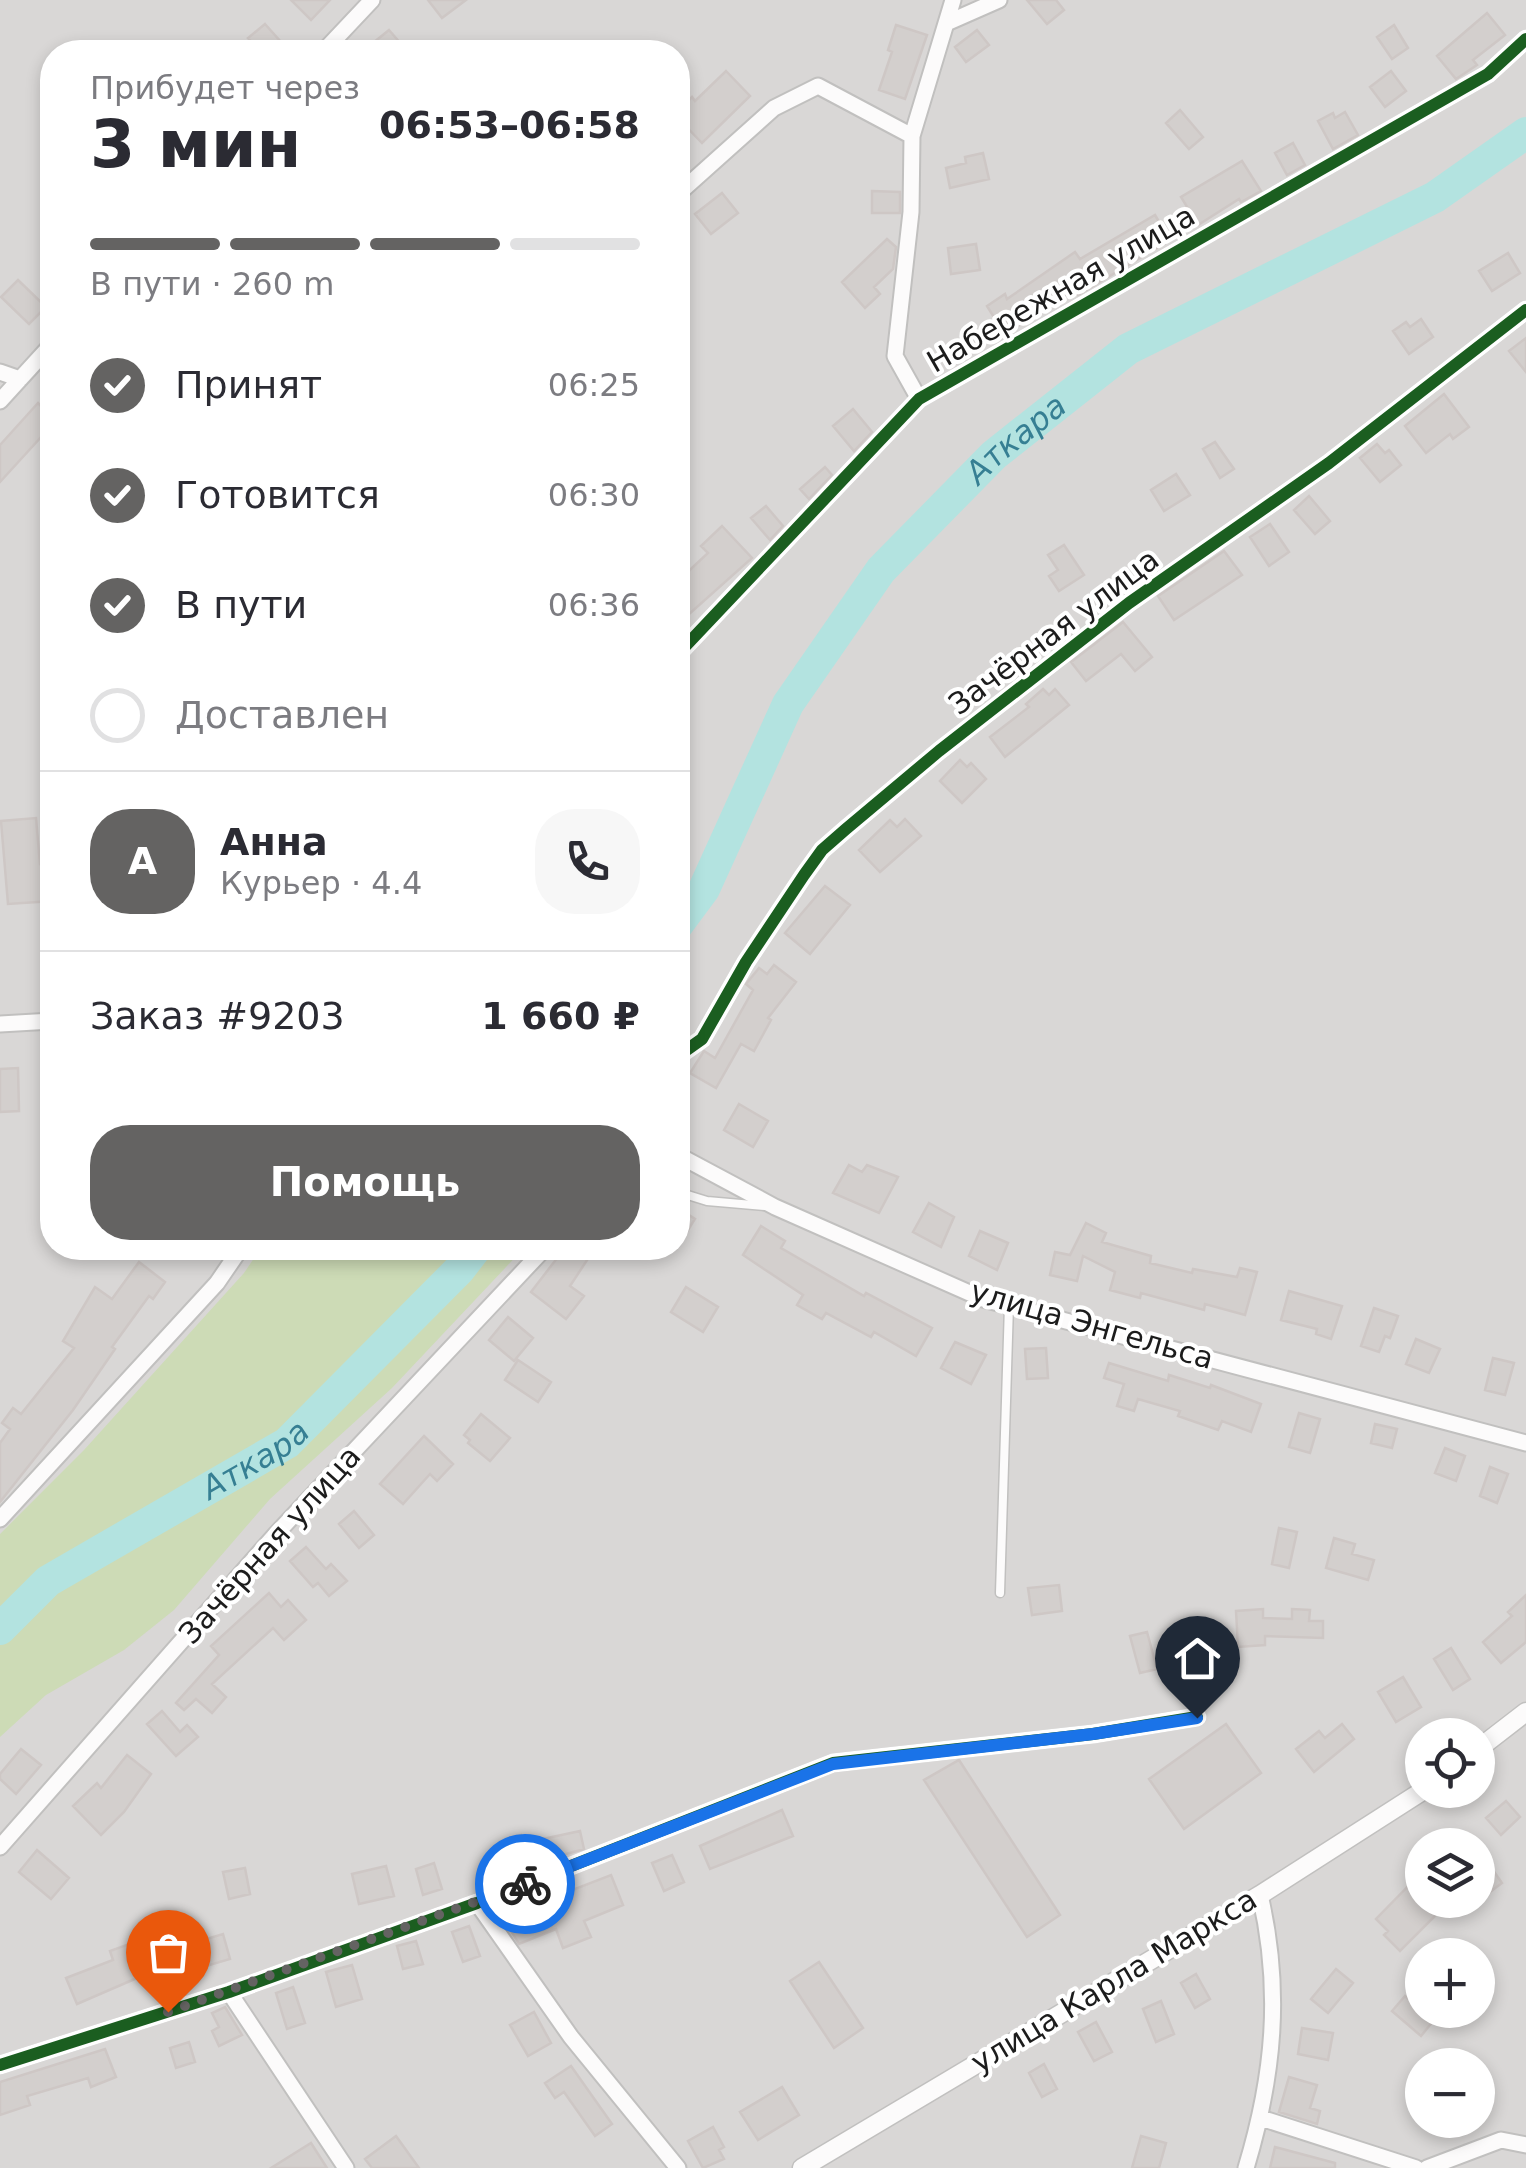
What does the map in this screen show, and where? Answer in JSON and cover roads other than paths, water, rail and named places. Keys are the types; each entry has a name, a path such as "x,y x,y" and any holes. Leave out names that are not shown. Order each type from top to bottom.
{"street":[{"path":"334,40 372,0"},
{"path":"919,399 895,356 911,212 912,136 953,0"},
{"path":"949,22 999,0"},
{"name":"Набережная улица","path":"690,636 919,399 1488,74 1526,39"},
{"path":"690,183 774,108 818,86 912,136"},
{"name":"Зачёрная улица","path":"690,1048 702,1039 746,962 822,850 846,828 1128,603 1328,463 1526,310"},
{"path":"0,401 40,357"},
{"path":"0,372 20,379"},
{"path":"0,1024 40,1022"},
{"name":"улица Энгельса","path":"690,1161 775,1206 982,1298 1526,1444"},
{"path":"0,1519 217,1283 233,1260"},
{"name":"Зачёрная улица","path":"0,1847 276,1534 535,1260"},
{"path":"1495,1737 1526,1712"},
{"path":"0,2064 229,1992 477,1903 833,1764 1197,1718"},
{"name":"улица Карла Маркса","path":"802,2168 1260,1895 1405,1802"},
{"path":"1246,2168 1261,2118 1273,2048 1271,1943 1260,1895"},
{"path":"477,1903 571,2037 678,2168"},
{"path":"229,1992 346,2168"},
{"path":"1261,2118 1416,2168"},
{"path":"1427,2168 1501,2140 1526,2145"}],"lane":[{"path":"690,1196 706,1201 775,1206"},
{"path":"1000,1593 1009,1305"}],"waterway":[{"name":"Аткара","path":"690,908 704,889 788,704 881,570 994,455 1128,349 1435,197 1526,133"},
{"name":"Аткара","path":"0,1629 48,1581 287,1443 467,1260"}]}
